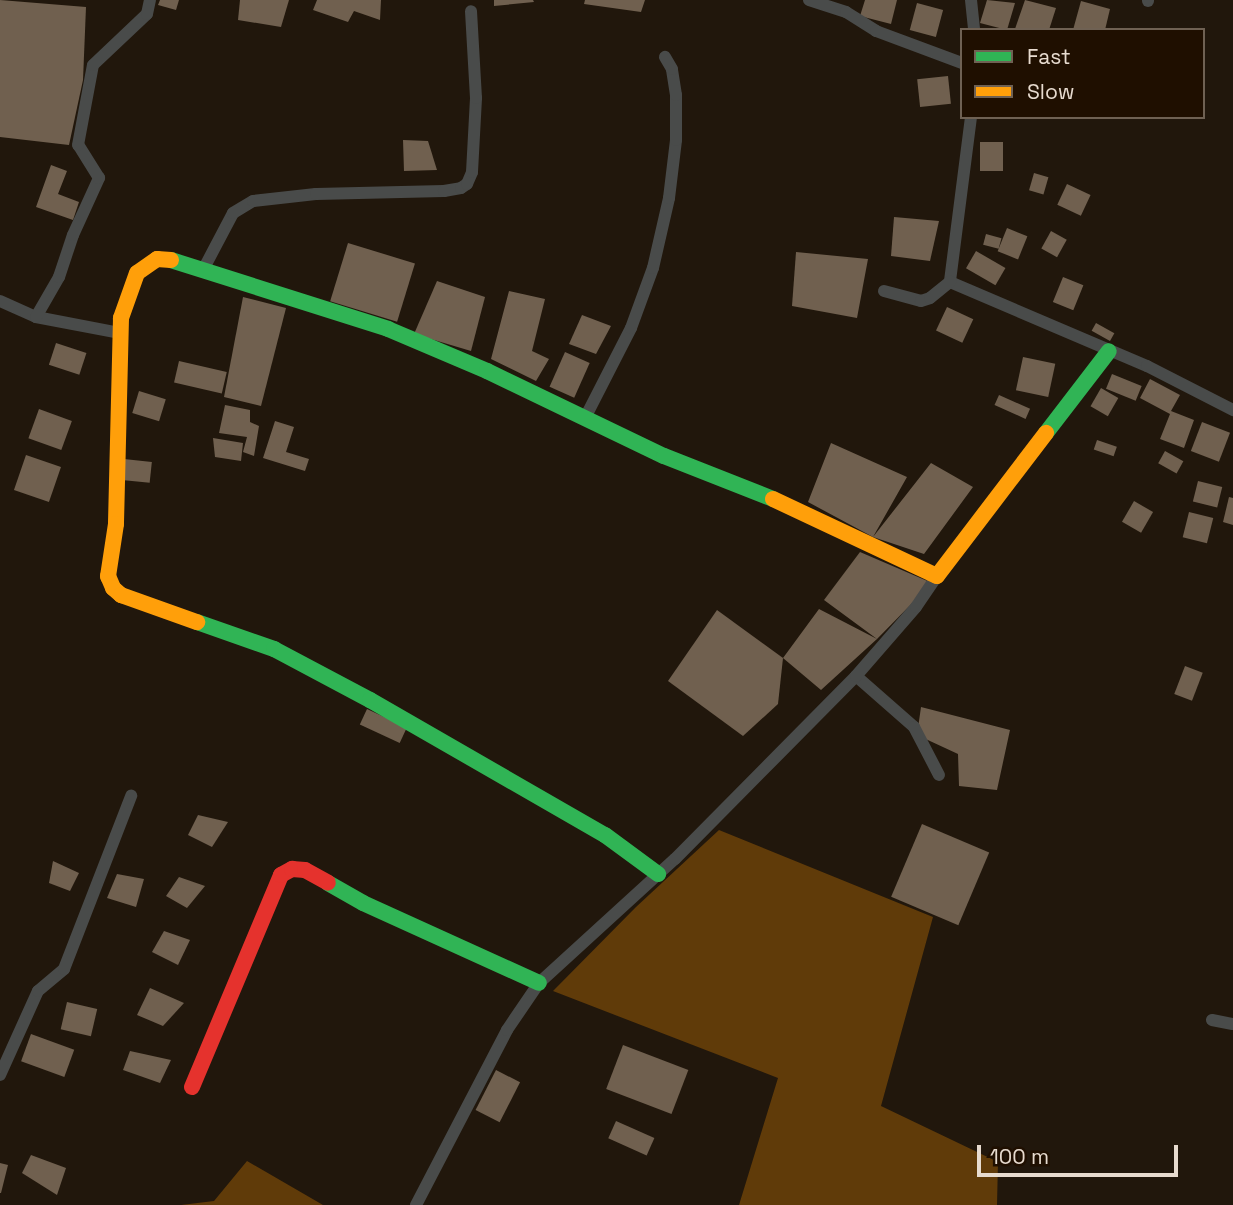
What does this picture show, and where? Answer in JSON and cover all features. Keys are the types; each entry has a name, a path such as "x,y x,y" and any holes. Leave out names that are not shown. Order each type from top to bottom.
{"street":[{"path":"36,317 59,277 73,235 99,178 78,145 93,65 147,14 150,0"},
{"path":"809,0 846,12 876,31 960,62"},
{"path":"971,0 974,28"},
{"path":"203,270 233,214 253,201 316,194 444,191 467,184 472,172 476,98 471,11"},
{"path":"585,418 631,328 653,268 669,198 676,140 676,95 672,69 665,57"},
{"path":"884,290 920,301 930,298 950,282 971,119"},
{"path":"659,874 605,835 370,700 274,649 121,594 113,588 108,576 116,524 121,318 137,273 157,259 172,260 388,329 664,456 772,499 937,576"},
{"path":"950,282 1147,366 1233,410"},
{"path":"0,302 36,317 120,333"},
{"path":"416,1205 508,1030 539,983 659,874 856,676 916,607 1109,351"},
{"path":"856,676 908,720 939,775"},
{"path":"0,1075 38,991 64,969 131,796"},
{"path":"192,1087 281,875 292,869 305,870 363,903 539,983"},
{"path":"1212,1020 1233,1024"}],"shaded area":[{"path":"719,830 933,917 881,1106 998,1162 997,1205 739,1205 778,1078 553,991 636,907"},
{"path":"247,1161 323,1205 181,1205 214,1201"}],"building":[{"path":"0,0 86,7 83,80 69,145 0,137"},
{"path":"160,0 179,0 176,10 158,5"},
{"path":"240,0 289,0 281,27 238,20"},
{"path":"317,0 381,0 380,20 354,11 348,22 313,10"},
{"path":"494,0 533,0 534,2 494,6"},
{"path":"585,0 645,0 641,12 584,4"},
{"path":"865,0 897,0 891,24 860,16"},
{"path":"987,0 1015,3 1008,28 980,23"},
{"path":"1025,0 1056,8 1050,28 1015,28"},
{"path":"1081,1 1110,9 1105,28 1074,28"},
{"path":"917,3 943,10 936,37 910,30"},
{"path":"948,76 951,104 920,107 917,79"},
{"path":"403,140 428,141 437,170 404,171"},
{"path":"980,142 1003,142 1003,171 980,171"},
{"path":"51,165 67,171 58,194 79,202 73,220 36,207"},
{"path":"1034,173 1048,177 1043,194 1029,190"},
{"path":"1067,184 1091,195 1081,216 1057,205"},
{"path":"894,217 939,221 930,261 891,256"},
{"path":"1007,228 1027,236 1018,259 998,251"},
{"path":"1051,231 1067,240 1057,257 1041,248"},
{"path":"986,234 1001,238 999,249 983,245"},
{"path":"348,243 415,263 397,322 330,301"},
{"path":"976,251 1005,268 995,285 966,268"},
{"path":"796,252 868,259 857,318 792,306"},
{"path":"1063,277 1083,285 1073,310 1053,302"},
{"path":"437,281 485,297 471,351 414,334"},
{"path":"509,291 545,299 532,351 549,359 536,381 491,359"},
{"path":"243,297 286,308 261,406 224,397"},
{"path":"947,307 973,319 962,343 936,331"},
{"path":"582,315 611,326 596,354 569,344"},
{"path":"1096,323 1114,333 1110,341 1092,331"},
{"path":"56,343 86,353 79,375 49,365"},
{"path":"565,352 590,363 574,398 550,387"},
{"path":"1023,357 1055,364 1048,397 1016,390"},
{"path":"179,361 227,372 222,393 174,382"},
{"path":"1112,374 1142,386 1136,401 1106,389"},
{"path":"1150,379 1180,395 1171,411 1194,420 1184,448 1160,439 1170,414 1140,398"},
{"path":"1101,388 1118,398 1108,416 1090,406"},
{"path":"139,391 166,399 159,421 132,413"},
{"path":"999,395 1030,409 1026,419 995,405"},
{"path":"225,405 250,410 250,422 259,426 254,456 243,452 247,437 219,433"},
{"path":"39,409 72,421 61,450 28,438"},
{"path":"275,421 294,427 286,452 309,459 305,471 263,458"},
{"path":"1202,422 1230,433 1219,462 1191,451"},
{"path":"213,438 243,443 241,461 215,457"},
{"path":"1097,440 1117,447 1114,456 1094,449"},
{"path":"831,443 907,477 873,537 808,502"},
{"path":"1165,451 1183,461 1177,473 1158,463"},
{"path":"26,455 61,467 49,502 14,490"},
{"path":"124,459 152,462 150,483 122,480"},
{"path":"931,463 973,487 924,554 873,537"},
{"path":"1198,481 1222,487 1217,507 1193,501"},
{"path":"1229,497 1233,498 1233,525 1223,522"},
{"path":"1134,501 1153,512 1141,533 1122,522"},
{"path":"1189,512 1213,518 1207,543 1183,537"},
{"path":"860,552 932,583 877,639 824,600"},
{"path":"819,609 877,639 821,690 783,658"},
{"path":"717,610 783,658 778,704 743,736 668,681"},
{"path":"1185,666 1203,673 1192,701 1174,694"},
{"path":"921,707 1010,730 997,790 959,786 958,754 917,735"},
{"path":"367,709 407,728 400,743 360,724"},
{"path":"198,815 228,822 212,847 188,835"},
{"path":"922,824 989,853 958,925 891,897"},
{"path":"53,861 79,873 70,891 49,883"},
{"path":"117,874 144,879 136,907 107,898"},
{"path":"179,877 205,886 187,908 166,896"},
{"path":"164,931 190,940 178,965 152,952"},
{"path":"150,988 184,1003 163,1026 137,1015"},
{"path":"67,1002 97,1009 91,1036 61,1029"},
{"path":"31,1034 74,1050 64,1077 21,1061"},
{"path":"623,1045 688,1070 672,1114 606,1089"},
{"path":"130,1051 171,1060 160,1083 123,1070"},
{"path":"496,1070 520,1082 500,1122 476,1110"},
{"path":"616,1121 654,1138 647,1155 608,1138"},
{"path":"31,1155 66,1168 57,1195 22,1173"},
{"path":"0,1163 8,1165 1,1193 0,1193"}],"traffic: fast":[{"path":"171,260 388,329 487,371 664,456 773,499"},
{"path":"1046,433 1109,351"},
{"path":"197,622 274,649 370,700 605,835 658,874"},
{"path":"328,883 363,903 539,983"}],"traffic: slow":[{"path":"171,260 157,259 137,273 121,318 116,524 108,576 113,588 121,595 197,622"},
{"path":"773,499 937,576 1046,433"}],"traffic: jam":[{"path":"192,1087 281,875 292,869 305,870 328,883"}]}
